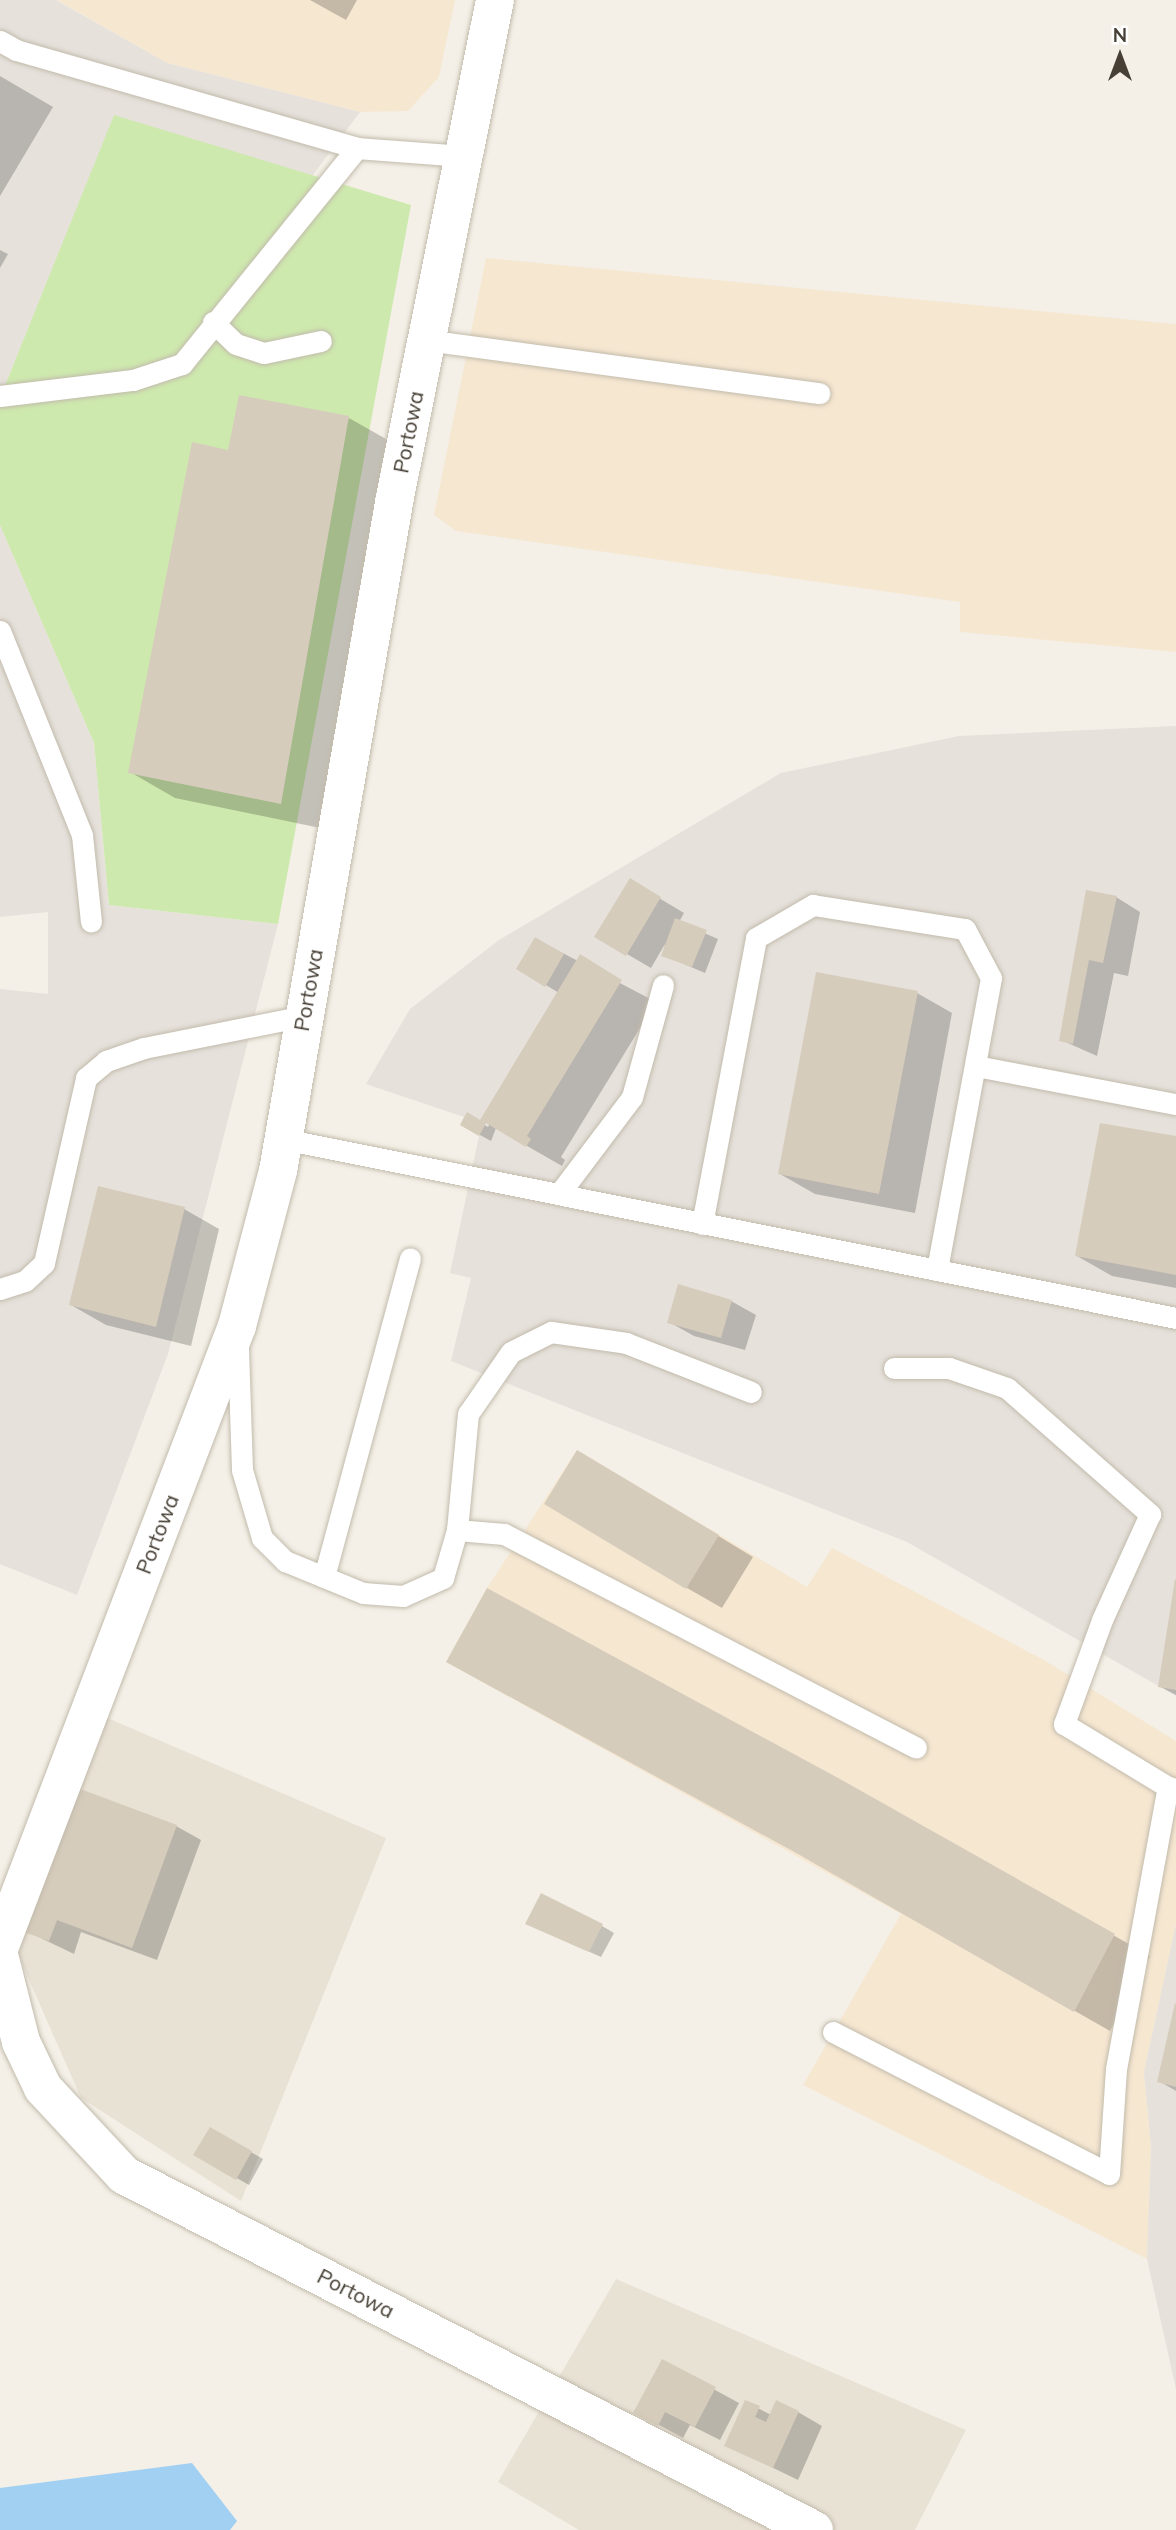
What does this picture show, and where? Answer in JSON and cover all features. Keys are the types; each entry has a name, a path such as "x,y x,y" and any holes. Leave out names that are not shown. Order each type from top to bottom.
{"street":[{"name":"Portowa","path":"0,1946 237,1326 283,1139 426,340 495,0"},
{"name":"Portowa","path":"0,1959 22,2042 43,2088 124,2175 814,2530"}],"lane":[{"path":"0,41 16,50 357,148 463,156"},
{"path":"0,396 133,380 183,364 213,322 357,148"},
{"path":"213,322 236,344 264,353 321,341"},
{"path":"426,340 819,393"},
{"path":"0,631 82,835 91,922"},
{"path":"702,1223 756,938 813,905 965,929 991,978 937,1270"},
{"path":"559,1194 632,1097 663,985"},
{"path":"0,1289 24,1280 44,1263 86,1078 106,1061 144,1048 303,1016"},
{"path":"976,1066 1176,1104"},
{"path":"283,1139 1176,1318"},
{"path":"324,1577 410,1258"},
{"path":"237,1326 242,1470 262,1538 285,1561 363,1593 403,1596 443,1577 457,1530 468,1414 511,1352 551,1332 626,1343 751,1392"},
{"path":"833,2032 1109,2174 1116,2069 1172,1788 1064,1724 1102,1620 1150,1514 1007,1388 949,1368 894,1368"},
{"path":"457,1530 504,1534 916,1748"}],"shaded area":[{"path":"0,0 56,0 167,63 360,112 312,176 114,116 0,398"},
{"path":"57,0 455,0 439,77 408,111 360,112 167,63"},
{"path":"486,258 1176,324 1176,652 960,632 960,602 456,531 434,515"},
{"path":"0,525 94,743 109,905 278,924 168,1354 77,1595 0,1564 0,989 48,994 48,912 0,917"},
{"path":"1176,726 1176,1696 907,1542 451,1361 471,1278 450,1273 479,1136 460,1125 464,1117 366,1084 410,1009 499,940 781,773 959,736"},
{"path":"577,1450 807,1587 832,1548 1044,1660 1176,1741 1176,1924 1144,2072 1151,2147 1147,2259 803,2085 901,1914 446,1662 487,1588"},
{"path":"103,1716 386,1838 241,2201 81,2098 15,1948"},
{"path":"1176,1924 1176,2389 1147,2259 1151,2147 1144,2072"},
{"path":"616,2279 966,2430 915,2530 579,2530 498,2482"}],"green space":[{"path":"114,115 411,205 278,924 109,905 94,743 0,525 0,398"}],"water":[{"path":"192,2463 237,2521 230,2530 0,2530 0,2488"}],"building":[{"path":"239,395 349,416 281,804 128,773 192,442 228,450"},
{"path":"630,878 661,897 626,956 594,937"},
{"path":"1086,890 1117,896 1103,963 1089,960 1073,1044 1059,1041"},
{"path":"675,918 707,930 692,967 661,956"},
{"path":"535,937 564,954 545,987 516,969"},
{"path":"580,954 622,980 527,1136 531,1139 526,1147 486,1123 479,1136 460,1125 467,1112 480,1120"},
{"path":"816,972 918,991 879,1194 778,1174"},
{"path":"1100,1123 1176,1136 1176,1275 1075,1256"},
{"path":"98,1186 185,1207 156,1327 69,1305"},
{"path":"678,1284 732,1300 721,1338 667,1323"},
{"path":"577,1450 719,1535 686,1589 544,1504"},
{"path":"1176,1580 1176,1690 1158,1687"},
{"path":"487,1588 840,1779 1115,1934 1074,2012 798,1854 446,1662"},
{"path":"75,1787 177,1825 132,1948 57,1920 49,1941 24,1932"},
{"path":"541,1893 603,1924 589,1952 525,1924"},
{"path":"1176,2004 1176,2087 1157,2082"},
{"path":"210,2127 252,2151 236,2180 193,2155"},
{"path":"662,2359 716,2387 695,2427 665,2412 658,2426 633,2413"},
{"path":"745,2400 760,2406 755,2417 766,2422 776,2400 799,2411 773,2468 724,2446"}]}
